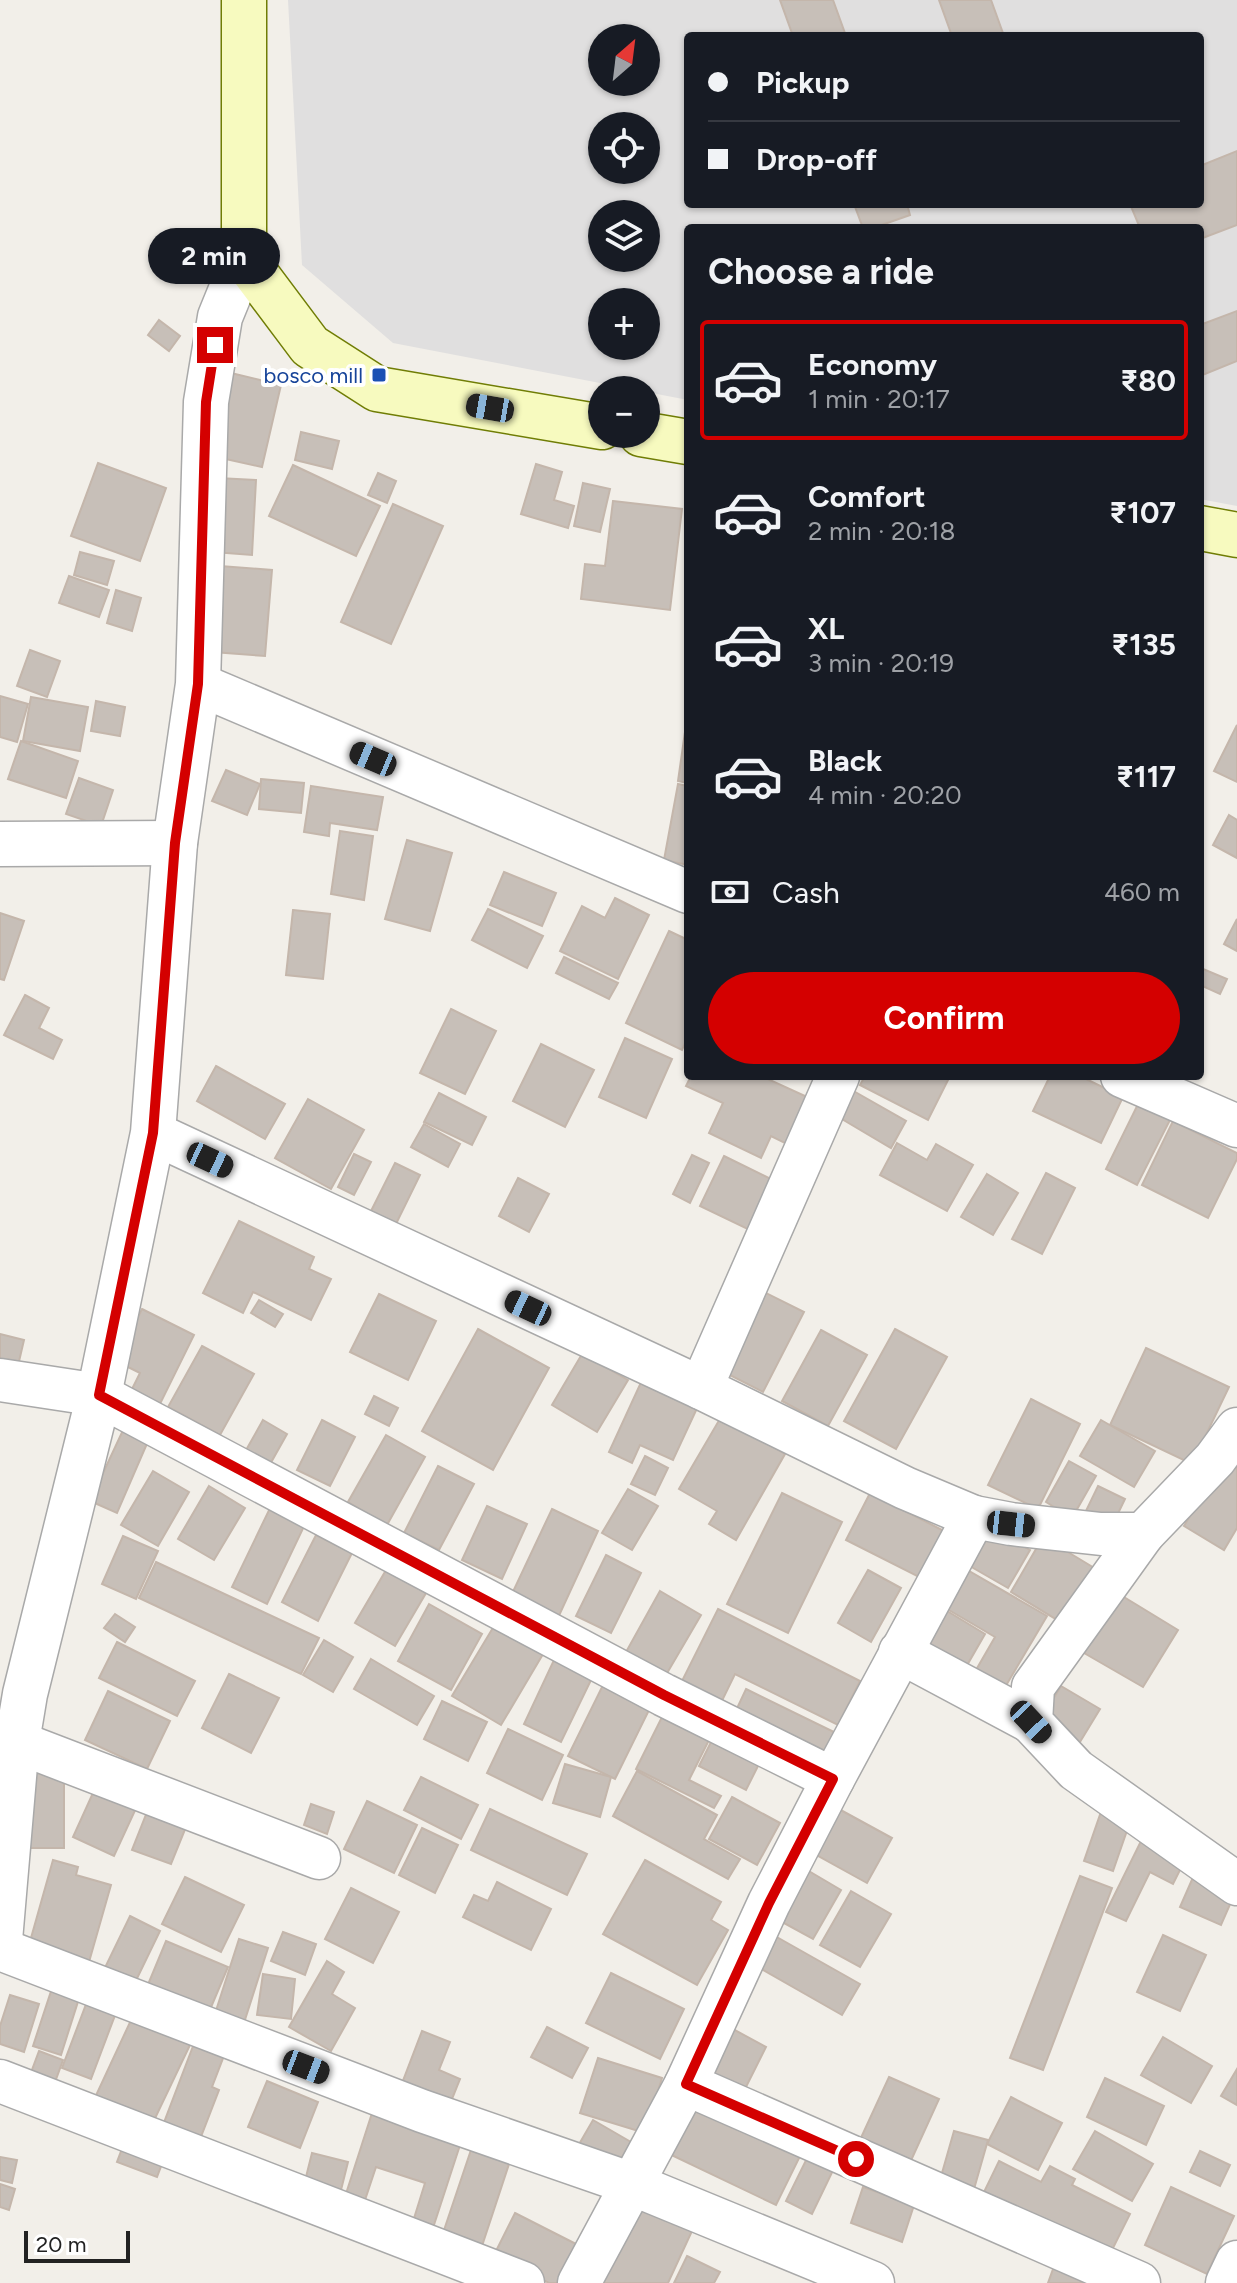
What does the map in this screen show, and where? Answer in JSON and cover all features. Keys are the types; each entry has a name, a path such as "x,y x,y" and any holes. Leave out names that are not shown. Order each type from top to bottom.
{"main road":[{"path":"244,0 244,258 310,346 377,389 588,425"},
{"path":"660,437 684,441"},
{"path":"1204,529 1237,535"}],"street":[{"path":"0,1940 10,1757 99,1395 153,1133 175,843 198,684 206,402 220,317 244,258"},
{"path":"198,684 684,890"},
{"path":"0,844 175,843"},
{"path":"701,1388 836,1080"},
{"path":"1131,1080 1237,1126"},
{"path":"153,1133 701,1388 905,1488 974,1517 1101,1534 1143,1534"},
{"path":"0,1380 99,1395 664,1695 833,1779"},
{"path":"1031,1722 1033,1687 1143,1534 1215,1459 1237,1429"},
{"path":"579,2283 686,2084 769,1903 974,1517"},
{"path":"900,1652 1031,1722 1076,1770 1237,1884"},
{"path":"10,1757 319,1858"},
{"path":"0,1949 422,2111 632,2184 873,2283"},
{"path":"0,2081 523,2283"},
{"path":"686,2084 1139,2283"},
{"path":"1227,2283 1237,2262"}],"shaded area":[{"path":"288,0 1237,0 1237,506 1204,500 1204,224 684,224 684,399 660,395 660,376 588,376 588,381 393,343 302,265"}],"building":[{"path":"780,0 833,0 845,32 792,32"},
{"path":"939,0 991,0 1003,32 951,32"},
{"path":"1237,151 1237,225 1204,237 1204,224 1138,224 1132,208 1204,208 1204,164"},
{"path":"856,208 908,208 910,215 884,224 862,224"},
{"path":"1237,311 1237,361 1204,374 1204,323"},
{"path":"159,320 180,336 169,351 148,335"},
{"path":"231,373 281,385 262,467 212,456"},
{"path":"301,432 339,441 332,469 295,460"},
{"path":"98,463 166,488 140,561 71,536"},
{"path":"536,464 562,472 554,500 574,506 568,528 521,514"},
{"path":"293,465 380,506 356,556 269,516"},
{"path":"378,473 396,481 387,503 368,495"},
{"path":"218,478 256,480 252,555 214,552"},
{"path":"583,483 610,489 600,532 574,526"},
{"path":"613,501 682,509 670,610 581,599 585,564 605,566"},
{"path":"393,504 443,526 391,644 341,622"},
{"path":"80,552 114,561 107,585 74,575"},
{"path":"220,566 272,570 265,656 213,652"},
{"path":"69,576 109,590 99,617 59,603"},
{"path":"116,590 141,598 132,631 107,623"},
{"path":"30,650 60,661 47,697 17,686"},
{"path":"0,696 28,704 17,742 0,737"},
{"path":"31,697 88,707 80,751 23,741"},
{"path":"96,701 125,707 120,736 91,731"},
{"path":"1237,725 1237,782 1214,771"},
{"path":"684,739 684,782 678,781"},
{"path":"21,741 78,761 66,798 8,779"},
{"path":"226,770 260,784 247,815 212,801"},
{"path":"79,778 113,790 101,826 66,814"},
{"path":"261,779 304,783 301,813 259,809"},
{"path":"678,784 684,785 684,864 664,860"},
{"path":"311,786 383,797 377,830 330,823 329,836 304,832"},
{"path":"1229,815 1237,820 1237,858 1213,845"},
{"path":"340,831 373,836 364,900 331,894"},
{"path":"407,840 452,853 430,931 385,919"},
{"path":"504,872 556,893 542,926 490,905"},
{"path":"615,898 649,915 618,979 560,951 582,906 605,918"},
{"path":"488,909 543,936 527,968 472,940"},
{"path":"293,910 330,914 323,979 286,975"},
{"path":"0,913 24,921 4,980 0,979"},
{"path":"1237,919 1237,951 1224,944"},
{"path":"669,931 684,938 682,1050 626,1023"},
{"path":"564,957 618,983 609,999 556,973"},
{"path":"1204,969 1227,979 1220,994 1204,987"},
{"path":"25,995 49,1008 39,1028 62,1040 53,1059 4,1035"},
{"path":"451,1009 496,1031 465,1094 420,1073"},
{"path":"625,1038 672,1059 646,1118 599,1097"},
{"path":"541,1044 594,1070 565,1127 513,1101"},
{"path":"216,1066 285,1104 265,1139 197,1101"},
{"path":"689,1080 770,1080 816,1101 795,1148 771,1136 761,1158 709,1133 723,1103 686,1086"},
{"path":"863,1080 948,1080 928,1120 860,1085"},
{"path":"1048,1080 1088,1080 1123,1097 1101,1143 1033,1111"},
{"path":"850,1089 906,1121 891,1148 835,1115"},
{"path":"439,1093 486,1117 472,1145 424,1122"},
{"path":"308,1099 364,1130 331,1189 275,1158"},
{"path":"1140,1100 1172,1116 1137,1185 1106,1169"},
{"path":"1173,1121 1237,1153 1237,1159 1208,1218 1142,1185"},
{"path":"424,1124 460,1144 448,1167 411,1147"},
{"path":"897,1143 927,1160 936,1144 973,1165 947,1211 880,1175"},
{"path":"354,1154 371,1162 354,1195 338,1187"},
{"path":"692,1155 709,1163 690,1203 673,1194"},
{"path":"724,1156 781,1184 758,1234 700,1206"},
{"path":"395,1163 420,1175 396,1224 371,1211"},
{"path":"1046,1173 1075,1188 1042,1254 1012,1239"},
{"path":"987,1174 1018,1193 993,1235 961,1217"},
{"path":"518,1178 549,1194 529,1232 499,1216"},
{"path":"239,1221 314,1257 309,1269 331,1279 311,1320 253,1292 243,1313 203,1293"},
{"path":"758,1289 804,1312 763,1392 718,1369"},
{"path":"379,1294 436,1321 408,1380 350,1352"},
{"path":"259,1300 283,1314 275,1327 251,1313"},
{"path":"142,1309 194,1335 159,1406 131,1391 140,1373 116,1361"},
{"path":"478,1329 549,1368 493,1470 422,1431"},
{"path":"895,1329 947,1357 896,1449 844,1421"},
{"path":"821,1330 867,1355 828,1426 782,1401"},
{"path":"0,1334 24,1340 17,1370 0,1366"},
{"path":"202,1346 254,1374 220,1435 168,1407"},
{"path":"1146,1348 1229,1387 1192,1464 1110,1425"},
{"path":"582,1354 628,1380 597,1432 552,1405"},
{"path":"643,1378 699,1404 673,1460 640,1445 632,1463 609,1452"},
{"path":"374,1396 398,1408 389,1426 365,1414"},
{"path":"1031,1399 1080,1424 1038,1509 988,1485"},
{"path":"721,1417 785,1454 736,1540 709,1524 717,1511 679,1489"},
{"path":"263,1420 287,1434 269,1466 245,1452"},
{"path":"322,1420 355,1437 330,1486 297,1470"},
{"path":"1101,1420 1155,1451 1134,1487 1080,1456"},
{"path":"124,1428 149,1439 117,1513 90,1501"},
{"path":"386,1435 425,1457 387,1525 348,1502"},
{"path":"1234,1443 1237,1445 1237,1528 1224,1550 1184,1526"},
{"path":"645,1456 668,1468 655,1495 631,1484"},
{"path":"1069,1461 1096,1476 1072,1518 1046,1502"},
{"path":"438,1466 474,1484 439,1550 404,1533"},
{"path":"153,1471 189,1492 158,1546 121,1525"},
{"path":"209,1486 245,1508 214,1560 178,1539"},
{"path":"1098,1486 1125,1499 1112,1526 1085,1513"},
{"path":"628,1489 658,1506 632,1550 602,1533"},
{"path":"782,1493 842,1522 788,1633 727,1604"},
{"path":"870,1493 944,1531 921,1578 846,1540"},
{"path":"272,1504 307,1520 267,1604 232,1587"},
{"path":"487,1506 527,1524 502,1579 462,1560"},
{"path":"552,1509 598,1531 557,1620 510,1598"},
{"path":"984,1523 1030,1550 1008,1588 961,1561"},
{"path":"316,1535 352,1553 318,1621 282,1602"},
{"path":"123,1536 158,1551 136,1599 102,1584"},
{"path":"1043,1537 1096,1569 1064,1624 1011,1592"},
{"path":"606,1555 641,1573 611,1633 576,1616"},
{"path":"156,1562 319,1638 301,1674 139,1598"},
{"path":"964,1568 1047,1616 1001,1694 972,1677 995,1637 942,1606"},
{"path":"386,1570 426,1593 395,1646 355,1623"},
{"path":"868,1570 901,1588 871,1642 838,1623"},
{"path":"660,1591 701,1615 666,1675 626,1652"},
{"path":"1119,1594 1178,1630 1143,1687 1084,1653"},
{"path":"934,1603 985,1634 966,1667 914,1636"},
{"path":"429,1604 482,1634 451,1690 398,1661"},
{"path":"718,1609 860,1681 838,1725 735,1674 717,1711 677,1691"},
{"path":"115,1614 135,1627 125,1642 104,1628"},
{"path":"494,1626 543,1654 501,1725 452,1696"},
{"path":"324,1640 353,1657 333,1692 303,1675"},
{"path":"117,1642 195,1681 177,1716 99,1678"},
{"path":"371,1659 434,1696 417,1725 354,1689"},
{"path":"554,1660 592,1678 561,1742 524,1724"},
{"path":"229,1674 279,1698 251,1753 202,1728"},
{"path":"604,1683 651,1706 615,1779 568,1756"},
{"path":"1061,1686 1100,1709 1080,1742 1041,1719"},
{"path":"746,1689 834,1732 821,1761 732,1719"},
{"path":"108,1691 170,1721 147,1769 85,1740"},
{"path":"442,1701 487,1722 468,1761 424,1739"},
{"path":"669,1703 716,1726 689,1780 721,1796 714,1808 636,1769"},
{"path":"508,1729 563,1755 542,1800 487,1773"},
{"path":"716,1732 763,1756 746,1790 699,1766"},
{"path":"565,1764 611,1777 600,1817 553,1803"},
{"path":"22,1771 64,1772 64,1848 22,1848"},
{"path":"637,1771 717,1815 704,1839 740,1859 728,1879 613,1816"},
{"path":"421,1777 478,1805 461,1839 404,1810"},
{"path":"97,1784 138,1804 114,1856 73,1837"},
{"path":"732,1797 780,1823 757,1865 709,1839"},
{"path":"367,1801 417,1825 394,1873 344,1849"},
{"path":"311,1804 334,1812 327,1834 304,1825"},
{"path":"1103,1806 1132,1816 1113,1871 1084,1861"},
{"path":"149,1807 188,1822 171,1864 132,1850"},
{"path":"837,1808 892,1838 867,1883 813,1853"},
{"path":"490,1809 587,1854 567,1895 471,1850"},
{"path":"422,1828 458,1845 435,1893 399,1875"},
{"path":"1143,1837 1186,1858 1173,1884 1150,1872 1126,1921 1106,1912"},
{"path":"53,1860 78,1867 76,1875 111,1885 89,1962 29,1945"},
{"path":"645,1860 721,1902 711,1920 728,1930 697,1985 603,1934"},
{"path":"802,1867 841,1890 813,1939 773,1917"},
{"path":"1194,1875 1235,1893 1221,1925 1180,1907"},
{"path":"1080,1876 1112,1888 1043,2070 1010,2058"},
{"path":"185,1877 244,1905 221,1952 162,1924"},
{"path":"497,1882 551,1909 531,1950 463,1917 474,1895 488,1901"},
{"path":"351,1888 399,1912 373,1963 325,1939"},
{"path":"851,1891 891,1914 860,1967 820,1945"},
{"path":"130,1916 160,1931 129,1995 99,1980"},
{"path":"283,1932 316,1944 305,1975 271,1961"},
{"path":"1163,1935 1206,1955 1180,2011 1137,1992"},
{"path":"775,1936 860,1984 842,2015 758,1967"},
{"path":"239,1939 268,1948 242,2029 213,2020"},
{"path":"166,1941 228,1967 204,2024 142,1999"},
{"path":"327,1961 344,1972 332,1994 355,2008 331,2051 289,2027"},
{"path":"611,1973 684,2009 660,2059 586,2023"},
{"path":"263,1974 295,1979 291,2019 257,2015"},
{"path":"55,1979 82,1989 61,2055 33,2046"},
{"path":"10,1995 39,2004 24,2052 0,2044 0,2026"},
{"path":"88,1999 117,2010 91,2079 62,2068"},
{"path":"132,2018 190,2045 149,2131 92,2104"},
{"path":"547,2027 588,2048 572,2078 531,2057"},
{"path":"731,2028 766,2047 741,2097 705,2079"},
{"path":"422,2031 450,2042 439,2070 460,2079 450,2104 401,2086"},
{"path":"1163,2037 1212,2066 1191,2103 1141,2075"},
{"path":"195,2041 225,2053 212,2087 219,2090 197,2147 160,2133"},
{"path":"39,2051 63,2060 50,2096 26,2086"},
{"path":"598,2058 662,2078 645,2133 580,2113"},
{"path":"1237,2069 1237,2105 1221,2096"},
{"path":"889,2077 939,2099 909,2165 859,2142"},
{"path":"1105,2078 1164,2106 1146,2145 1087,2117"},
{"path":"267,2081 318,2102 300,2148 248,2127"},
{"path":"689,2095 803,2150 776,2205 663,2151"},
{"path":"1011,2097 1062,2123 1038,2170 987,2144"},
{"path":"373,2110 462,2139 431,2234 411,2228 425,2183 376,2167 362,2209 343,2203"},
{"path":"593,2120 631,2142 612,2175 574,2153"},
{"path":"954,2131 988,2140 974,2189 940,2180"},
{"path":"1095,2131 1153,2164 1132,2201 1073,2169"},
{"path":"126,2138 166,2153 157,2177 117,2162"},
{"path":"474,2141 512,2155 480,2252 441,2239"},
{"path":"812,2148 838,2160 812,2214 786,2201"},
{"path":"1200,2151 1230,2165 1220,2186 1190,2172"},
{"path":"312,2153 348,2162 339,2198 303,2189"},
{"path":"0,2157 17,2160 12,2183 0,2180"},
{"path":"999,2161 1041,2182 1050,2166 1075,2179 1072,2185 1130,2214 1110,2254 984,2192"},
{"path":"0,2184 15,2189 9,2210 0,2207"},
{"path":"863,2187 914,2205 902,2242 851,2223"},
{"path":"1171,2187 1234,2216 1207,2274 1145,2245"},
{"path":"636,2205 692,2231 668,2283 600,2283"},
{"path":"515,2213 582,2247 564,2283 549,2283 494,2255"},
{"path":"687,2256 720,2272 714,2283 674,2283"},
{"path":"1057,2258 1094,2283 1048,2283"}],"place":[{"name":"bosco mill","path":"379,375"}],"route":[{"path":"215,345 206,402 198,684 175,843 153,1133 99,1395 664,1695 833,1779 769,1903 686,2084 856,2159"}]}
